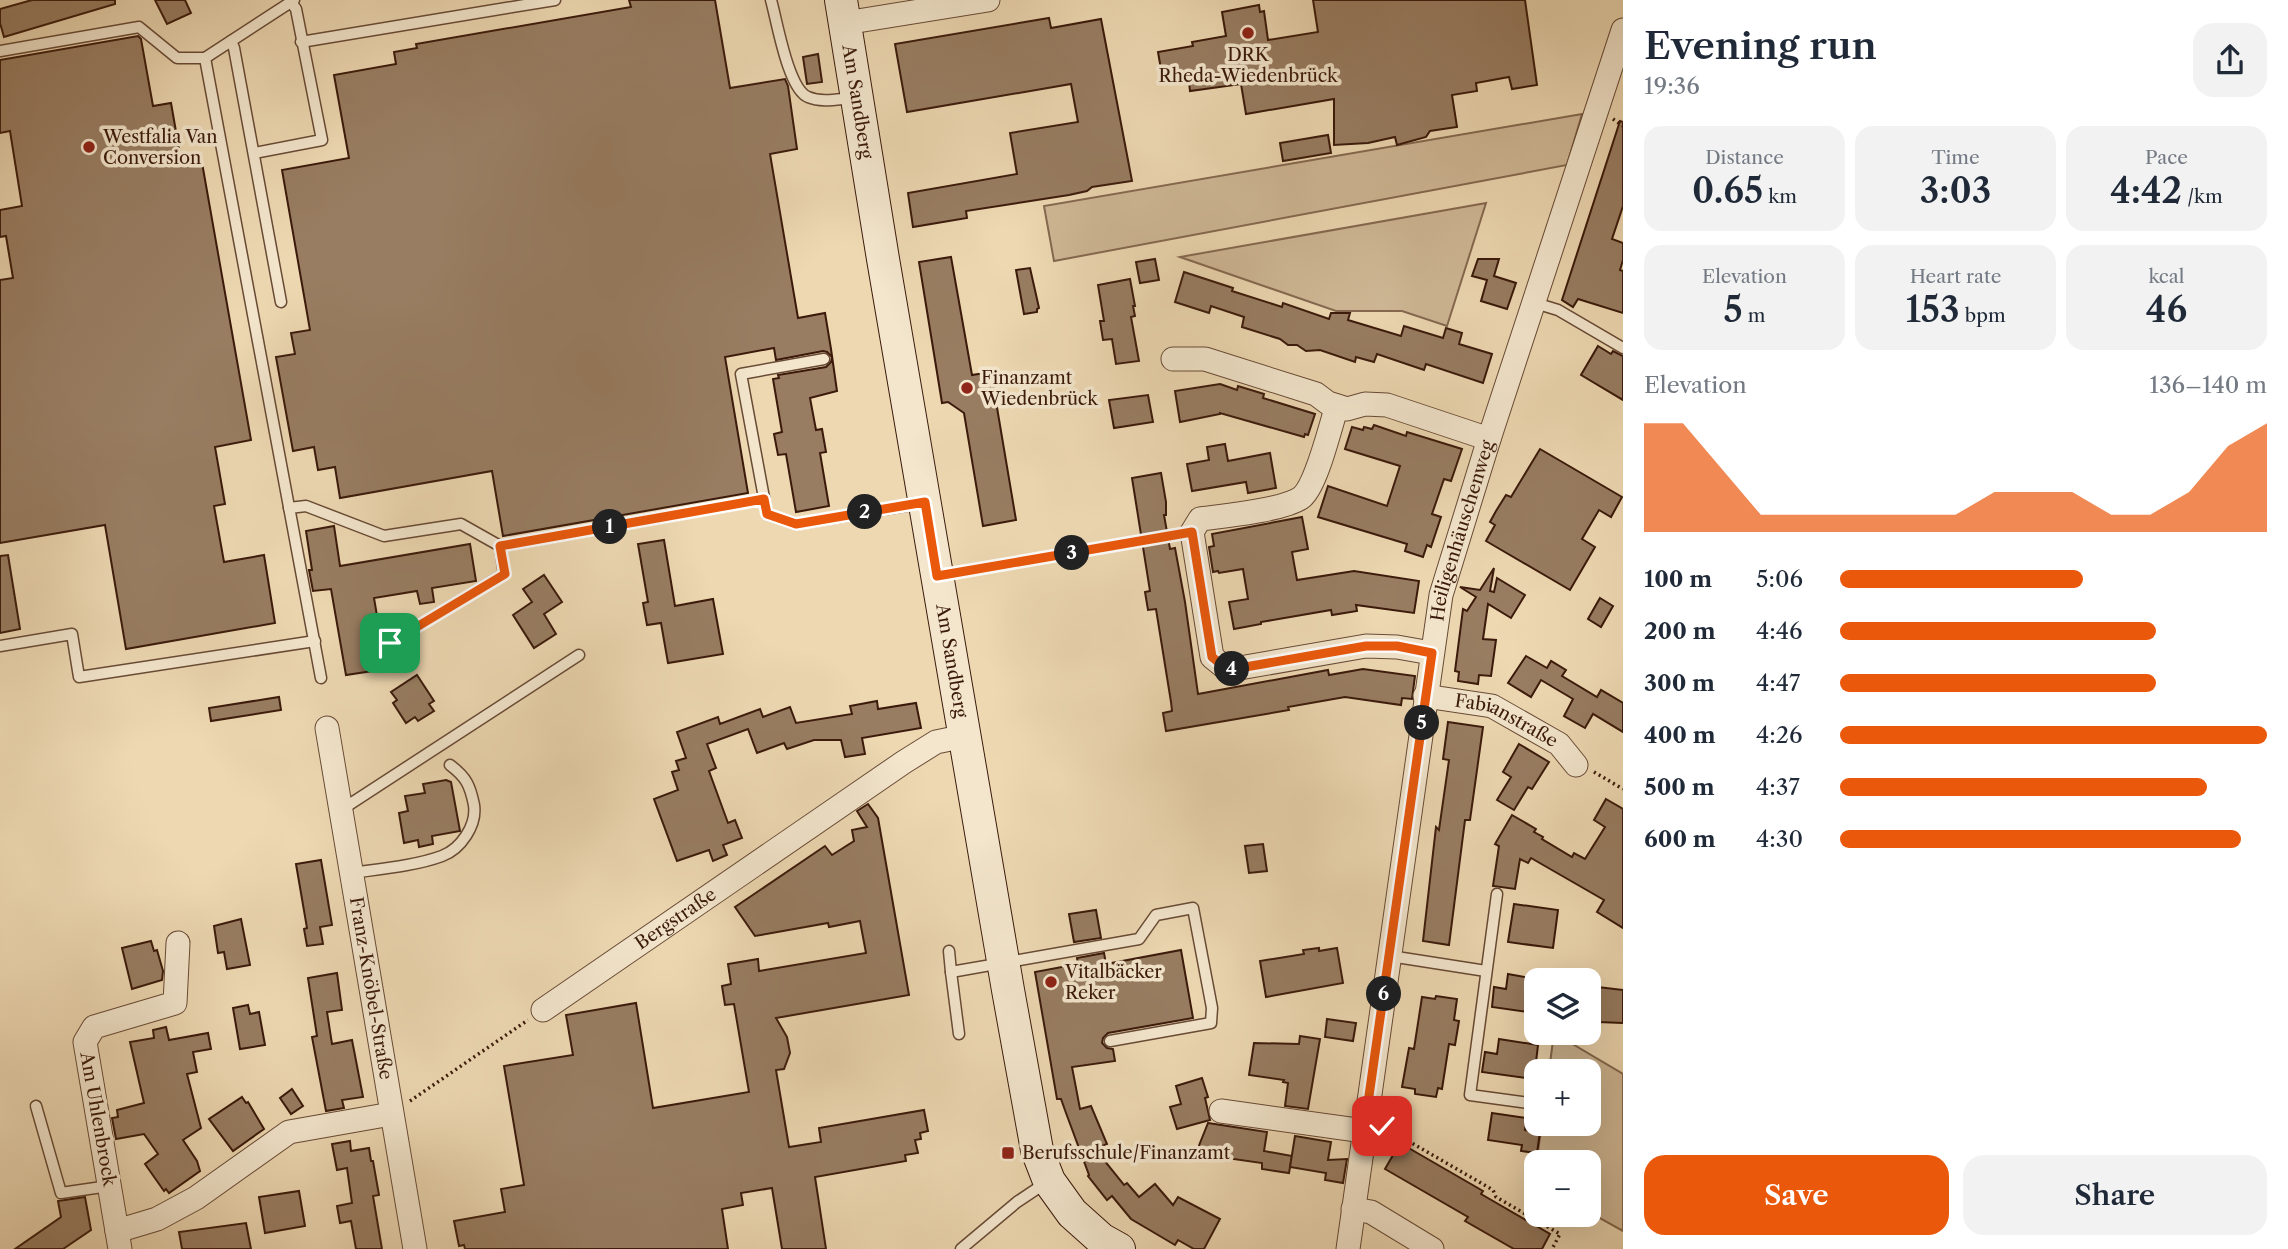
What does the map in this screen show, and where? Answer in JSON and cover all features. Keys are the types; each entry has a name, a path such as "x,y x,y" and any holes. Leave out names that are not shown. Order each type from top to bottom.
{"main road":[{"name":"Am Sandberg","path":"843,12 937,576 1037,1150 1049,1181 1072,1213 1101,1238 1119,1249"}],"street":[{"path":"843,12 988,0"},
{"name":"Heiligenhäuschenweg","path":"1348,1249 1441,595 1489,439 1623,30"},
{"path":"1174,359 1205,359 1316,394 1347,409 1365,404 1387,405 1489,439"},
{"path":"1337,406 1312,484 1301,498 1286,505 1200,519 1192,532 1212,657 1228,670 1366,646 1397,646 1432,653"},
{"name":"Fabianstraße","path":"1425,696 1492,706 1559,744 1576,765"},
{"name":"Franz-Knöbel-Straße","path":"327,728 415,1249"},
{"name":"Bergstraße","path":"543,1010 904,762 936,742 965,736"},
{"name":"Am Uhlenbrock","path":"178,943 175,1003 94,1027 85,1042 118,1240 196,1198 289,1132 391,1114"},
{"path":"1221,1111 1364,1127"},
{"path":"1353,1209 1371,1212 1432,1249"}],"lane":[{"path":"301,42 555,0"},
{"path":"771,0 789,68 797,87 805,96 821,101 857,97"},
{"path":"0,51 139,27 177,58 205,58 293,1 322,140 254,153"},
{"path":"231,41 281,302"},
{"path":"205,58 321,678"},
{"path":"1535,303 1558,310 1623,348"},
{"path":"824,359 741,374 767,514 796,524 925,502"},
{"path":"289,508 306,506 384,536 461,524 500,546 764,499"},
{"path":"390,643 505,574 500,546"},
{"path":"0,646 72,634 79,677 315,641"},
{"path":"341,810 579,655"},
{"path":"351,873 443,856 463,841 475,815 464,775 450,765"},
{"path":"1497,894 1470,1095 1524,1102"},
{"path":"951,972 1139,939 1156,915 1193,908 1212,1008 1211,1023 1110,1041"},
{"path":"949,951 959,1034"},
{"path":"1390,956 1486,971"},
{"path":"36,1105 61,1193 109,1186"},
{"path":"961,1249 1017,1202 1049,1181"}],"path":[{"path":"937,576 1192,532"},
{"path":"1576,765 1595,772 1623,789"},
{"path":"391,1114 543,1010"},
{"path":"1364,1127 1382,1126 1493,1190 1496,1197 1560,1234 1552,1249"}],"shaded area":[{"path":"1582,114 1567,165 1054,261 1044,206"},
{"path":"1486,203 1447,326 1402,311 1336,311 1180,257"},
{"path":"1552,1045 1574,1045 1598,1059 1551,1059"},
{"path":"1601,1061 1623,1074 1623,1231 1601,1219 1601,1150 1538,1150 1540,1136 1601,1136"}],"building":[{"path":"32,0 115,0 115,4 4,37 0,9"},
{"path":"155,0 185,0 191,13 167,24"},
{"path":"629,0 715,0 730,88 785,79 788,86 797,149 770,154 798,318 825,313 831,349 837,391 810,398 816,430 822,429 826,452 820,453 829,506 796,512 786,454 778,455 774,434 782,432 773,379 779,378 778,375 826,367 832,357 823,351 776,360 774,348 725,357 748,493 503,536 492,471 340,498 335,467 318,470 314,447 293,451 276,357 295,354 291,333 310,330 282,170 349,158 334,75 396,64 394,52 417,48 416,44 631,7"},
{"path":"1313,0 1525,0 1537,85 1512,89 1509,77 1476,83 1477,91 1452,95 1457,127 1430,131 1426,137 1397,145 1395,137 1368,143 1334,145 1334,99 1246,114 1241,84 1190,91 1189,82 1182,83 1180,72 1162,75 1158,52 1193,46 1192,42 1226,36 1222,12 1259,5 1260,12 1264,11 1268,40 1318,32"},
{"path":"1049,18 1051,28 1101,19 1132,181 1092,187 1087,191 1069,195 966,211 967,218 913,227 908,193 1017,174 1010,133 1078,122 1071,84 907,112 895,44"},
{"path":"138,36 141,39 153,106 171,103 181,160 201,157 251,440 215,447 225,504 214,506 224,562 264,555 275,623 126,649 105,525 0,543 0,280 13,278 6,236 0,237 0,210 22,206 10,131 0,133 0,60"},
{"path":"818,54 822,82 807,84 803,57"},
{"path":"1620,121 1623,122 1623,206 1612,239 1623,243 1620,270 1623,271 1623,313 1578,299 1573,307 1562,300"},
{"path":"1328,135 1331,153 1283,161 1280,143"},
{"name":"Finanzamt Wiedenbrück","path":"951,257 972,375 991,372 1016,520 983,526 964,413 948,402 942,403 919,262"},
{"path":"1155,259 1159,280 1140,283 1136,262"},
{"path":"1478,259 1499,259 1494,276 1516,283 1507,309 1481,301 1487,280 1472,276"},
{"path":"1030,268 1039,308 1037,312 1024,314 1016,270"},
{"path":"1184,272 1233,288 1232,291 1282,307 1283,303 1329,319 1331,313 1350,313 1348,320 1401,336 1404,326 1443,338 1446,328 1462,333 1459,344 1492,354 1483,383 1426,364 1424,370 1377,354 1374,362 1356,357 1355,362 1320,350 1306,351 1297,345 1288,345 1280,339 1242,327 1244,317 1211,306 1209,313 1175,302"},
{"path":"1130,279 1135,306 1135,316 1131,317 1139,361 1116,364 1112,339 1103,340 1100,321 1104,321 1098,285"},
{"path":"1598,346 1611,354 1613,351 1623,356 1623,400 1581,375"},
{"path":"1220,384 1264,394 1263,398 1315,414 1308,435 1305,434 1304,437 1220,413 1180,422 1175,391"},
{"path":"1148,395 1153,422 1114,428 1109,400"},
{"path":"1374,425 1406,436 1407,432 1462,449 1451,481 1444,479 1432,514 1441,517 1431,547 1427,545 1423,557 1405,551 1407,544 1318,517 1328,486 1387,506 1400,466 1345,449 1352,427 1363,430 1364,427 1372,429"},
{"path":"1225,444 1228,461 1270,453 1276,488 1248,493 1246,482 1192,491 1187,464 1209,460 1207,447"},
{"path":"1540,449 1622,497 1611,517 1599,510 1582,539 1595,547 1570,590 1486,541 1495,525 1490,522 1496,511 1506,495 1511,497"},
{"path":"1161,473 1166,502 1164,515 1170,549 1175,548 1198,694 1328,670 1329,675 1363,669 1415,676 1412,699 1402,698 1401,705 1345,697 1288,707 1289,710 1166,731 1163,713 1172,711 1171,702 1156,609 1148,610 1145,592 1150,591 1132,478"},
{"path":"1302,517 1308,549 1292,552 1297,580 1354,571 1419,581 1414,613 1356,605 1357,611 1332,615 1331,610 1234,629 1229,602 1248,599 1243,569 1213,572 1209,547 1214,546 1212,534"},
{"path":"334,526 340,566 470,544 476,581 432,588 434,602 420,604 417,591 374,598 386,669 346,675 331,589 313,591 309,570 312,570 306,531"},
{"path":"664,540 675,606 713,599 723,654 668,663 661,623 647,625 643,603 648,602 638,544"},
{"path":"8,555 20,629 0,633 0,556"},
{"path":"1494,568 1490,591 1494,592 1497,578 1525,595 1511,618 1488,604 1483,639 1496,640 1491,676 1479,675 1478,684 1458,681 1459,672 1455,671 1463,609 1467,611 1476,597 1460,587 1480,590"},
{"path":"544,575 562,602 544,614 556,634 534,648 513,615 532,602 523,589"},
{"path":"1600,598 1613,606 1601,627 1588,619"},
{"path":"1526,656 1547,668 1551,661 1566,670 1562,676 1597,697 1601,690 1623,703 1623,732 1593,714 1585,728 1564,716 1573,699 1541,680 1531,697 1508,683"},
{"path":"417,675 434,701 429,704 434,711 418,721 415,717 406,723 393,703 397,700 391,692"},
{"path":"279,697 281,710 211,721 209,708"},
{"path":"877,701 878,709 916,703 921,728 862,738 865,754 845,757 841,740 814,740 787,749 784,743 757,753 748,729 707,744 716,768 709,771 728,823 735,820 742,838 723,845 727,855 713,861 709,850 677,861 654,799 678,790 672,772 679,770 676,761 686,758 677,732 718,717 720,724 760,709 763,717 790,707 796,723 852,714 850,706"},
{"path":"1448,722 1483,727 1470,820 1465,820 1449,945 1423,941 1436,827 1439,830 1449,760 1443,759"},
{"path":"1519,744 1549,762 1532,789 1528,787 1514,810 1497,800 1511,777 1503,772"},
{"path":"446,780 451,782 460,831 432,836 433,844 419,847 418,840 404,843 399,813 408,811 405,796 425,793 423,784"},
{"path":"1606,799 1623,809 1623,928 1597,912 1604,900 1531,858 1528,863 1520,859 1515,889 1493,886 1499,846 1495,844 1512,815 1536,829 1534,832 1543,837 1542,839 1572,857 1574,853 1585,859 1605,827 1594,820"},
{"path":"868,804 878,818 909,995 776,1018 787,1037 790,1053 784,1069 776,1070 789,1147 821,1142 819,1128 924,1110 928,1131 920,1133 921,1139 915,1140 918,1153 905,1155 906,1161 815,1177 826,1249 782,1249 772,1188 741,1193 743,1205 722,1209 728,1249 465,1249 464,1245 459,1246 454,1221 505,1212 501,1189 524,1185 504,1066 573,1055 566,1015 636,1003 653,1108 749,1092 734,1004 725,1005 722,986 731,984 728,964 758,959 759,971 866,953 860,921 829,927 828,923 755,936 735,907 825,846 832,855 854,841 852,830 867,827 857,811"},
{"path":"1263,844 1267,871 1249,873 1245,846"},
{"path":"321,860 332,925 320,927 323,944 307,946 304,929 307,928 296,864"},
{"path":"1514,904 1558,910 1553,948 1508,942"},
{"path":"1096,910 1101,938 1074,942 1069,914"},
{"path":"241,919 250,965 227,969 224,952 218,953 214,926"},
{"path":"151,941 154,951 157,950 163,971 162,980 132,989 122,948"},
{"path":"1319,948 1319,951 1337,948 1343,983 1266,997 1260,961 1304,954 1303,950"},
{"path":"1181,950 1193,1018 1108,1033 1102,1043 1113,1049 1115,1061 1072,1067 1080,1109 1091,1106 1107,1144 1095,1149 1124,1185 1127,1183 1139,1197 1155,1184 1173,1205 1178,1197 1220,1219 1204,1249 1194,1249 1178,1240 1175,1245 1131,1219 1112,1196 1107,1200 1088,1176 1061,1099 1057,1099 1035,972 1078,964 1077,958 1104,953 1106,964"},
{"path":"337,973 342,1010 327,1012 332,1044 352,1040 363,1097 342,1100 344,1108 326,1111 312,1037 317,1036 308,978"},
{"path":"1508,974 1524,977 1524,1011 1492,1007 1494,987 1506,989"},
{"path":"1601,987 1623,990 1623,1023 1601,1022"},
{"path":"1436,996 1457,999 1454,1020 1459,1021 1455,1045 1449,1044 1442,1089 1438,1088 1436,1097 1415,1094 1415,1089 1402,1087 1409,1048 1414,1049 1422,997 1435,999"},
{"path":"248,1005 250,1014 259,1012 265,1045 240,1049 233,1008"},
{"path":"1327,1019 1356,1023 1353,1041 1325,1037"},
{"path":"166,1027 169,1040 208,1033 211,1049 193,1052 197,1072 187,1074 201,1128 183,1140 197,1161 200,1171 169,1193 166,1189 164,1191 145,1164 158,1154 144,1134 116,1139 112,1118 118,1117 117,1110 144,1103 130,1042 154,1038 153,1030"},
{"path":"1300,1036 1320,1039 1308,1109 1285,1106 1288,1083 1283,1082 1284,1080 1249,1075 1254,1043 1299,1044"},
{"path":"1499,1039 1524,1045 1538,1045 1536,1059 1524,1059 1524,1078 1482,1072 1485,1052 1497,1054"},
{"path":"1202,1078 1208,1097 1205,1098 1210,1120 1177,1129 1170,1107 1181,1104 1176,1086"},
{"path":"292,1089 303,1106 291,1114 280,1098"},
{"path":"242,1097 248,1102 264,1129 233,1151 209,1119"},
{"path":"1492,1113 1524,1118 1524,1136 1539,1136 1537,1150 1524,1151 1521,1151 1522,1145 1488,1140"},
{"path":"1208,1123 1267,1132 1264,1151 1292,1156 1289,1173 1262,1169 1262,1163 1205,1157 1207,1150 1198,1148"},
{"path":"1295,1136 1331,1142 1328,1160 1347,1159 1343,1183 1325,1180 1326,1173 1290,1167"},
{"path":"350,1141 351,1151 369,1148 373,1161 379,1195 373,1196 382,1249 356,1249 351,1221 340,1223 337,1206 352,1203 347,1168 337,1170 332,1144"},
{"path":"1400,1143 1483,1191 1481,1194 1524,1219 1524,1227 1538,1227 1550,1234 1542,1249 1514,1249 1465,1221 1468,1217 1385,1169"},
{"path":"299,1191 305,1226 265,1233 259,1197"},
{"path":"85,1197 91,1230 63,1249 15,1249 61,1217 58,1201"},
{"path":"246,1223 251,1249 182,1249 179,1232"}],"place":[{"name":"DRK Rheda-Wiedenbrück","path":"1248,33"},
{"name":"Westfalia Van Conversion","path":"89,147"},
{"name":"Finanzamt Wiedenbrück","path":"967,388"},
{"name":"Vitalbäcker Reker","path":"1051,982"},
{"name":"Berufsschule/Finanzamt","path":"1008,1153"}],"route":[{"path":"390,643 505,574 500,546 764,499 767,514 796,524 925,502 937,576 1192,532 1212,657 1228,670 1366,646 1397,646 1432,653 1365,1124 1382,1126"}]}
